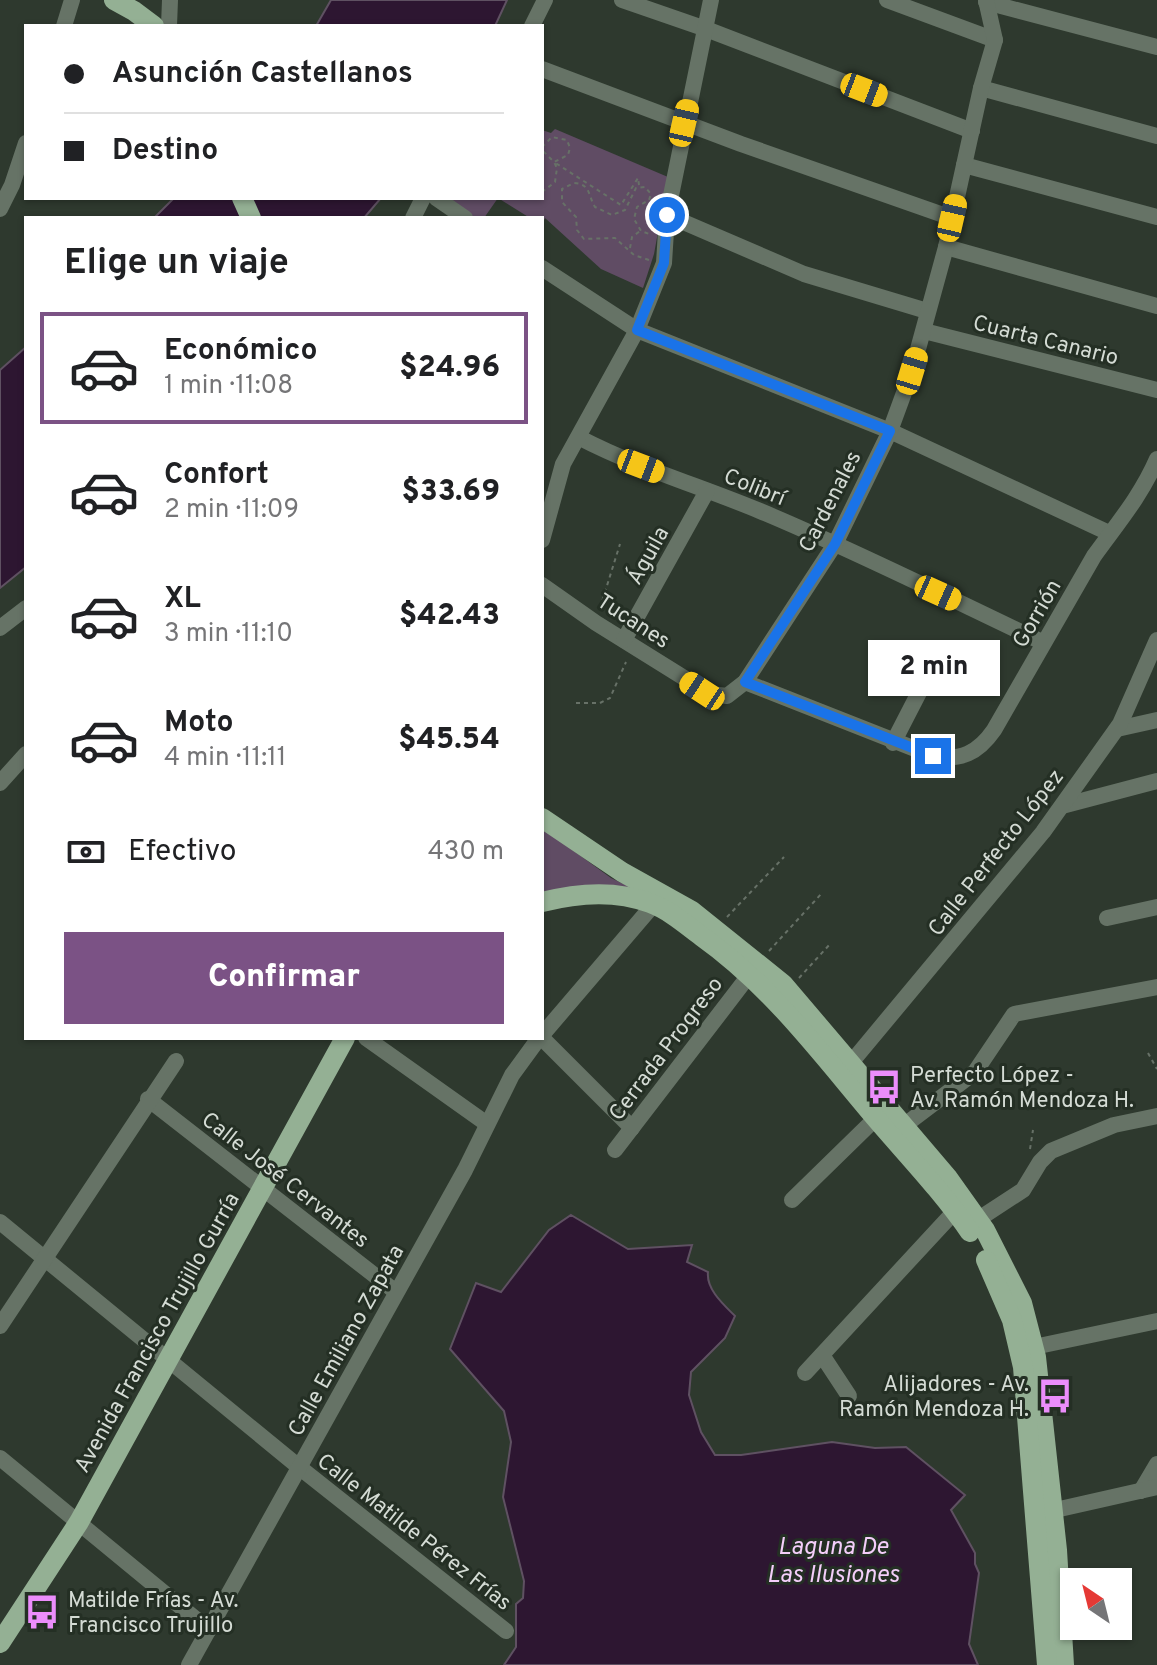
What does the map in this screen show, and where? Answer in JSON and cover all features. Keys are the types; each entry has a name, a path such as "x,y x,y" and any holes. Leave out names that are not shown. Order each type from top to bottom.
{"main road":[{"path":"114,0 153,24"},
{"path":"146,0 155,24"},
{"path":"544,819 622,872 716,928 898,1130 1012,1281 1034,1347 1044,1512 1047,1665"},
{"path":"610,895 622,887 622,872"},
{"path":"544,902 571,896 610,895 654,904 754,968 788,990 876,1118 898,1130"},
{"name":"Avenida Francisco Trujillo Gurría","path":"0,1643 79,1522 344,1040"},
{"path":"967,1219 996,1280 1018,1343 1064,1665"}],"street":[{"path":"65,24 72,0"},
{"path":"169,24 170,0"},
{"path":"533,24 545,0"},
{"path":"622,0 972,131"},
{"path":"544,532 559,473 637,330 664,263 667,215 711,0"},
{"path":"887,0 995,40"},
{"path":"986,1 1157,47"},
{"name":"Cardenales","path":"745,682 835,544 890,431 924,331 995,40 986,1"},
{"path":"544,70 952,218"},
{"path":"981,88 1157,136"},
{"path":"0,209 24,149"},
{"path":"964,165 1157,217"},
{"path":"439,200 462,216"},
{"path":"667,215 804,274 927,311"},
{"path":"946,247 1157,306"},
{"path":"544,269 637,330 890,431 1109,533"},
{"name":"Cuarta Canario","path":"924,331 1157,390"},
{"name":"Colibrí","path":"580,438 612,455 835,544 1042,642"},
{"name":"Gorrión","path":"893,743 933,756 965,756 981,746 1002,716 1042,642 1109,533 1128,514 1155,470"},
{"name":"Águila","path":"629,643 707,491"},
{"name":"Tucanes","path":"544,586 702,691 714,696 727,696 745,682"},
{"path":"0,628 24,610"},
{"name":"Calle Perfecto López","path":"845,1069 1062,806 1117,729 1157,640"},
{"path":"745,682 893,743 927,677 925,673 905,665"},
{"path":"1117,729 1157,720"},
{"path":"0,783 24,756"},
{"path":"1062,806 1157,781"},
{"name":"Calle Emiliano Zapata","path":"544,1033 654,904"},
{"path":"1107,918 1157,907"},
{"name":"Cerrada Progreso","path":"615,1150 754,968"},
{"path":"898,1130 975,1072 1014,1014 1157,987"},
{"path":"369,1040 487,1124"},
{"name":"Calle Emiliano Zapata","path":"189,1665 396,1292 512,1075 539,1040"},
{"path":"544,1040 632,1128"},
{"path":"0,1326 176,1061"},
{"name":"Calle José Cervantes","path":"148,1099 396,1292"},
{"path":"805,1373 967,1219 1023,1190 1040,1162 1051,1151 1114,1125 1157,1116"},
{"path":"792,1200 876,1118"},
{"name":"Calle Matilde Pérez Frías","path":"0,1222 299,1467 506,1631"},
{"path":"1034,1347 1157,1321"},
{"path":"822,1355 849,1396"},
{"path":"0,1458 209,1630"},
{"path":"1044,1512 1149,1489 1157,1464"}],"path":[{"path":"544,147 552,137 567,140 568,155 554,162"},
{"path":"544,152 554,162 621,205 638,178 639,186 625,210 612,215 595,207 586,187 578,182 562,182 544,191"},
{"path":"554,162 562,182 562,202 576,217 577,230 584,239 596,241 611,236 625,244 631,252 664,263"},
{"path":"639,186 648,188 651,194 649,200 635,210 634,219 641,231"},
{"path":"631,252 632,237 641,231 665,236"},
{"path":"596,623 620,544"},
{"path":"576,703 600,703 610,698 629,643"},
{"path":"716,928 784,857"},
{"path":"754,968 822,893"},
{"path":"788,990 831,943"},
{"path":"1148,1053 1157,1069"}],"shaded area":[{"path":"555,129 668,177 654,254 643,288 601,269 544,220 544,216 527,216 501,200 544,200 544,131 551,133"},
{"path":"445,200 497,200 485,216 466,216"},
{"path":"544,829 611,878 640,892 544,896"}],"water":[{"path":"331,0 507,0 496,24 317,24"},
{"path":"172,200 379,200 366,216 156,216"},
{"path":"24,349 24,569 0,588 0,370"},
{"name":"Laguna De Las Ilusiones","path":"571,1215 628,1249 692,1245 687,1262 708,1272 712,1290 735,1316 725,1338 691,1372 689,1395 701,1432 715,1455 741,1455 832,1442 875,1448 906,1447 965,1495 951,1510 975,1553 979,1573 969,1644 978,1665 504,1665 516,1647 516,1604 523,1598 524,1581 503,1497 511,1442 504,1411 450,1349 476,1283 501,1292 549,1230"}],"place":[{"name":"Perfecto López - Av. Ramón Mendoza H.","path":"884,1087"},
{"name":"Alijadores - Av. Ramón Mendoza H.","path":"1055,1396"},
{"name":"Matilde Frías - Av. Francisco Trujillo","path":"42,1612"}],"route":[{"path":"667,215 664,263 637,330 890,431 835,544 745,682 893,743 933,756"}]}
